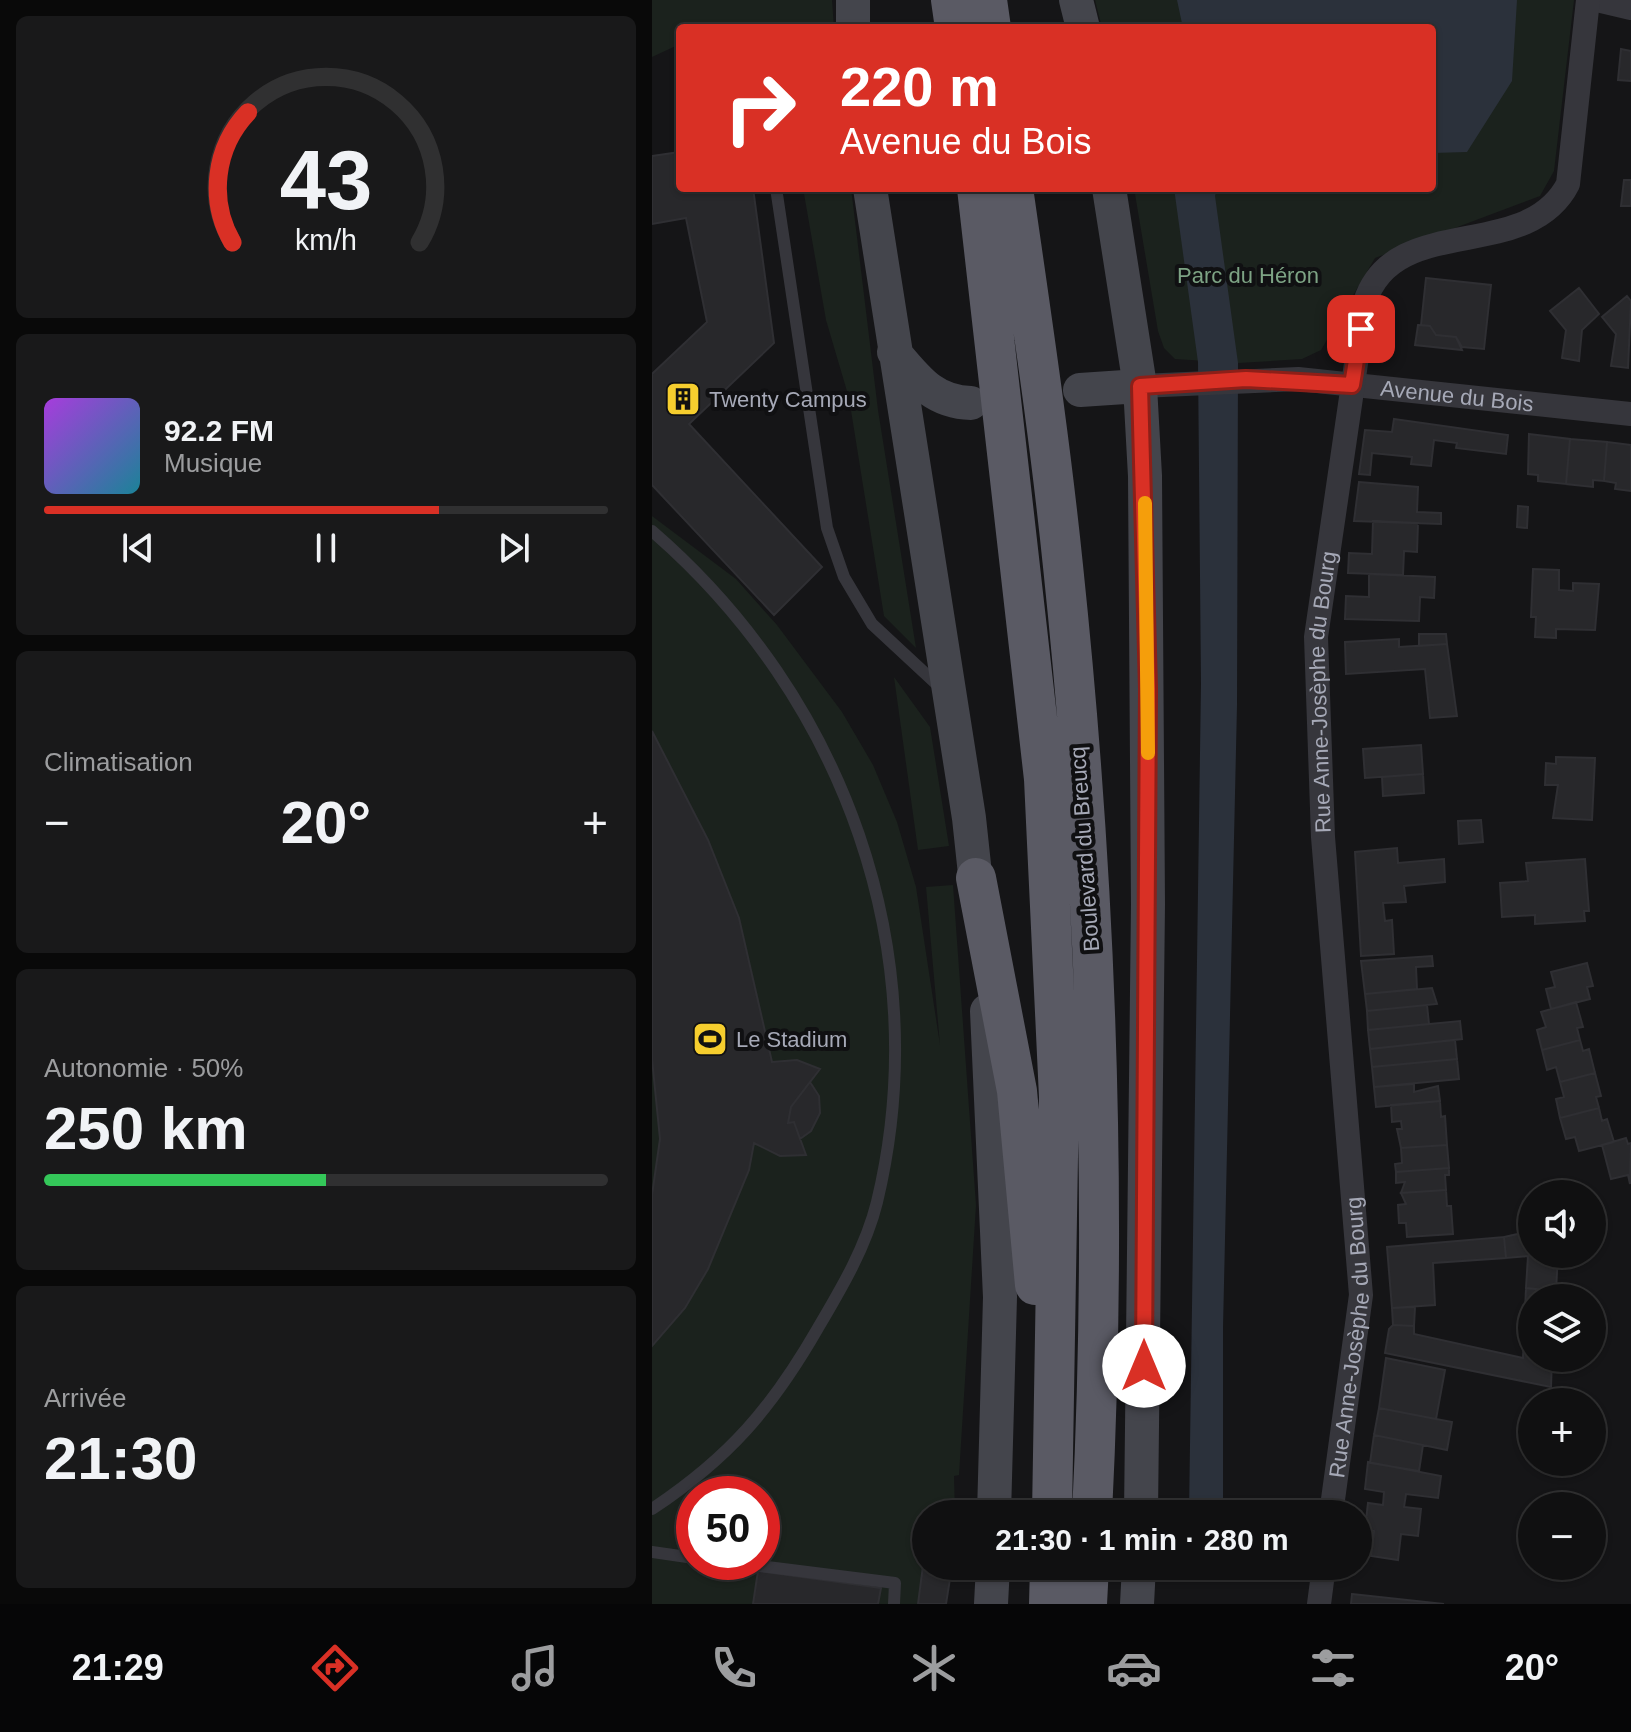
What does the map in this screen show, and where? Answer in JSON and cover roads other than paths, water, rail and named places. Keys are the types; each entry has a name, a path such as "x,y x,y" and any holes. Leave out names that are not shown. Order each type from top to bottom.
{"highway":[{"path":"951,0 954,24"},
{"path":"987,0 990,24"},
{"name":"Boulevard du Breucq","path":"977,192 1044,779 1059,1097 1049,1500"},
{"name":"Boulevard du Breucq","path":"1014,192 1051,459 1084,808 1096,1044 1099,1255 1092,1500"},
{"path":"976,878 1017,1091 1036,1304 1048,1500"}],"main road":[{"path":"853,0 853,24"},
{"path":"1076,0 1082,24"},
{"path":"871,192 976,878 990,1060 999,1245 994,1500"},
{"path":"1110,192 1140,386 1145,476 1148,797 1141,1500"},
{"path":"894,351 921,384 936,396 971,403"},
{"path":"1080,390 1140,386"},
{"path":"991,1604 992,1580"},
{"path":"1137,1604 1138,1580"}],"street":[{"name":"Rue Anne-Josèphe du Bourg","path":"1333,1500 1361,1295 1323,837 1316,637 1365,302 1377,277 1400,257 1448,242 1527,225 1548,211 1561,197 1568,184 1588,0"},
{"path":"1597,0 1631,8"},
{"name":"Avenue du Bois","path":"1140,386 1246,379 1352,385 1631,414"},
{"path":"1319,1604 1322,1580"}],"lane":[{"path":"777,192 827,528 844,577 872,624 950,697"},
{"path":"652,531 697,570 781,672 818,736 848,802 871,874 886,947 895,1071 876,1204 847,1279 793,1373 753,1426 693,1482 652,1509"},
{"path":"652,1552 676,1555"},
{"path":"780,1568 895,1583 894,1604"}],"place":[{"name":"Twenty Campus","path":"683,399"},
{"name":"Le Stadium","path":"710,1039"}],"park label":[{"name":"Parc du Héron","path":"1248,275"}]}
